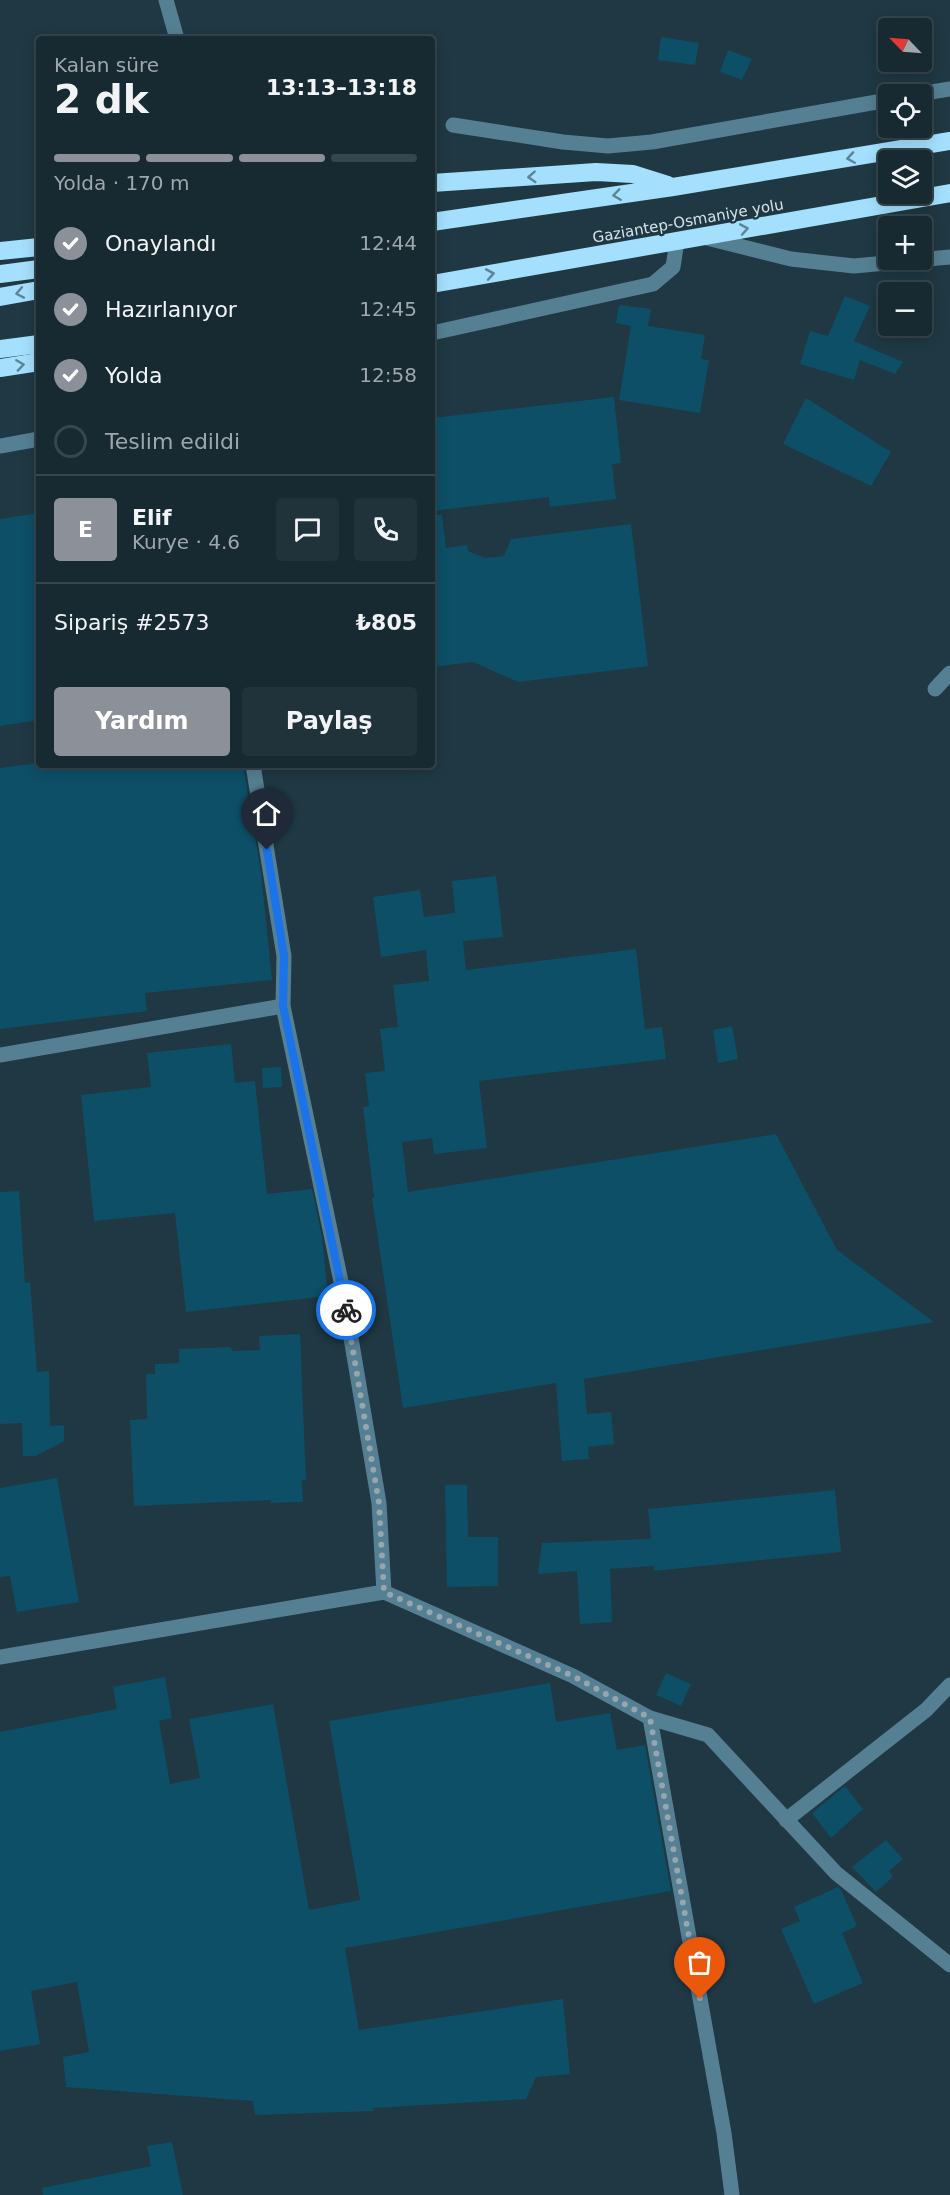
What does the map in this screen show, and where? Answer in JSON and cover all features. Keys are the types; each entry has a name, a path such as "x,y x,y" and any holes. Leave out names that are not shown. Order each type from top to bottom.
{"highway":[{"path":"435,222 673,187 950,141"},
{"path":"435,183 596,172 633,174 673,187"},
{"name":"Gaziantep-Osmaniye yolu","path":"435,283 950,194"},
{"path":"0,251 36,247"},
{"path":"0,274 36,269"},
{"path":"0,297 36,291"},
{"path":"0,349 36,344"},
{"path":"0,368 36,362"}],"street":[{"path":"166,0 176,36"},
{"path":"932,92 950,89"},
{"path":"453,125 563,142 608,146 652,142 878,102"},
{"path":"700,237 791,259 854,266 950,257"},
{"path":"435,332 653,284 673,267 677,241"},
{"path":"0,446 36,440"},
{"path":"935,688 950,673"},
{"path":"253,768 284,956 283,1006 343,1291 379,1503 384,1592"},
{"path":"0,1055 283,1006"},
{"path":"0,1657 384,1592 573,1676 650,1718 708,1735 836,1873 950,1965"},
{"path":"786,1820 926,1710 950,1685"},
{"path":"650,1718 722,2121 732,2195"}],"building":[{"path":"661,37 699,43 695,65 658,60"},
{"path":"728,50 752,59 742,80 720,72"},
{"path":"845,296 870,306 854,341 903,362 895,374 860,360 854,380 800,364 810,331 828,336"},
{"path":"619,305 651,309 648,326 705,335 701,359 709,360 700,413 619,400 631,326 616,323"},
{"path":"614,397 621,463 612,464 616,499 550,507 549,497 435,511 435,418"},
{"path":"806,398 891,452 871,486 783,444"},
{"path":"36,513 36,720 0,726 0,519"},
{"path":"435,515 442,515 446,548 467,545 468,551 485,558 504,556 511,539 631,524 648,666 518,682 473,662 435,667"},
{"path":"36,763 36,768 244,768 261,873 272,980 145,993 147,1011 0,1029 0,768"},
{"path":"496,876 503,937 463,941 466,970 636,949 645,1029 662,1027 666,1059 479,1081 487,1148 434,1154 432,1138 402,1142 408,1192 776,1134 837,1250 934,1322 584,1379 587,1414 611,1412 614,1444 588,1447 589,1459 562,1461 556,1383 403,1408 372,1198 374,1197 363,1107 369,1106 365,1073 385,1071 380,1029 398,1027 393,985 429,981 426,950 381,957 373,897 420,890 424,917 455,913 452,881"},
{"path":"732,1026 738,1059 718,1063 713,1030"},
{"path":"231,1044 235,1083 255,1081 267,1194 312,1189 322,1237 328,1296 186,1312 175,1213 94,1221 81,1095 151,1087 147,1053"},
{"path":"281,1067 282,1087 263,1088 262,1068"},
{"path":"19,1191 25,1283 30,1282 37,1372 49,1371 50,1426 64,1425 64,1441 36,1456 23,1456 22,1423 0,1424 0,1192"},
{"path":"300,1334 306,1480 302,1480 303,1502 271,1503 271,1500 134,1506 130,1420 147,1419 146,1374 155,1374 155,1364 179,1363 179,1349 231,1347 232,1351 260,1350 259,1336"},
{"path":"57,1478 79,1602 17,1612 10,1576 0,1577 0,1488"},
{"path":"445,1485 467,1485 468,1537 498,1537 498,1586 447,1587"},
{"path":"835,1490 841,1552 654,1571 654,1566 610,1569 612,1622 580,1624 577,1571 538,1574 542,1543 651,1539 648,1509"},
{"path":"666,1673 691,1684 681,1706 656,1695"},
{"path":"165,1677 172,1718 159,1721 170,1784 200,1778 189,1719 273,1704 309,1910 360,1900 329,1721 550,1683 556,1722 610,1713 617,1750 645,1745 671,1891 345,1948 359,2030 563,1999 570,2074 536,2077 526,2099 373,2108 373,2111 255,2115 253,2101 66,2087 63,2057 89,2052 77,1982 31,1991 40,2044 0,2051 0,1732 117,1709 113,1687"},
{"path":"845,1786 863,1809 831,1838 812,1813"},
{"path":"886,1840 903,1859 889,1871 893,1877 876,1892 852,1867"},
{"path":"838,1887 857,1926 842,1933 863,1983 814,2004 781,1929 800,1921 794,1907"},
{"path":"172,2142 183,2195 43,2195 42,2188 151,2166 147,2146"}],"way so far":[{"path":"346,1310 379,1503 384,1592 573,1676 650,1718 700,1999"}],"route":[{"path":"267,850 284,956 283,1006 346,1310"}]}
